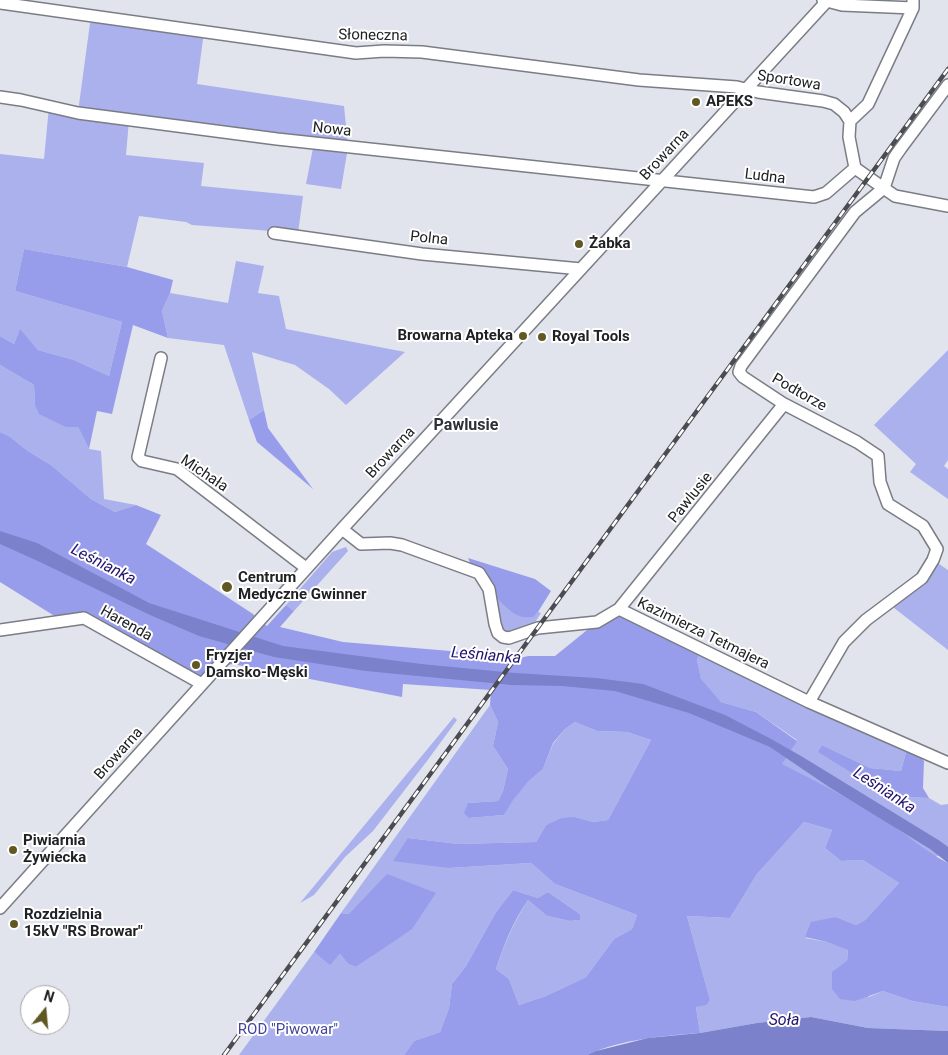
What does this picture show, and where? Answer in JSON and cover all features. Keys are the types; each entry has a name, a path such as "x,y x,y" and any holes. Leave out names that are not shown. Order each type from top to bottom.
{"street":[{"path":"826,0 842,5 913,4 868,104 850,121 849,137 854,168 895,196 948,206"},
{"name":"Browarna","path":"0,908 306,568 826,0"},
{"name":"Słoneczna","path":"0,3 356,54 384,51 422,52 630,79 737,87 745,90"},
{"path":"884,188 894,158 948,85"},
{"name":"Sportowa","path":"745,90 834,104 844,112 850,121"},
{"name":"Nowa","path":"0,97 78,113 276,139 662,180"},
{"path":"936,99 948,100"},
{"name":"Ludna","path":"662,180 814,198 826,193 854,168"},
{"name":"Podtorze","path":"809,702 844,642 866,620 922,578 933,560 937,549 923,526 888,504 880,482 878,456 857,442 784,404 743,377 739,372 741,366 856,212 884,188"},
{"name":"Polna","path":"274,233 422,254 581,268"},
{"name":"Michała","path":"161,358 138,454 140,459 177,469 306,568"},
{"name":"Pawlusie","path":"619,609 784,404"},
{"name":"Kazimierza Tetmajera","path":"342,529 361,544 390,543 402,545 479,573 489,589 495,624 498,633 503,637 509,638 538,628 598,622 619,609 809,702 948,763"},
{"name":"Harenda","path":"0,630 84,618 202,684"}],"green space":[{"path":"91,16 204,32 197,84 344,106 348,147 341,189 306,184 314,143 129,120 126,155 204,163 201,186 303,196 298,233 192,225 186,222 139,216 127,267 24,249 15,291 122,322 109,376 74,360 38,350 20,330 14,344 0,336 0,154 44,159 49,107 78,112"},
{"path":"236,261 264,266 258,293 279,296 286,329 405,352 346,405 329,389 295,365 252,352 264,410 249,420 224,345 168,338 162,311 170,293 228,303"},
{"path":"948,350 948,460 944,466 948,469 948,499 910,472 916,464 874,425"},
{"path":"0,365 34,385 35,405 78,427 89,449 101,451 104,499 136,505 115,512 91,499 51,465 28,451 9,436 0,432"},
{"path":"346,547 348,551 294,611 286,605 332,552"},
{"path":"933,560 948,570 948,650 889,604"},
{"path":"493,595 519,616 532,617 538,612 541,613 534,624 509,635 504,632 499,623"},
{"path":"701,649 908,745 901,771 870,768 822,745 819,752 853,774 903,797 929,798 941,805 948,804 948,851 935,857 860,807 781,764 797,740 756,712 721,702 701,680 697,660"},
{"name":"ROD \"Piwowar\"","path":"490,705 498,722 493,746 508,769 503,791 498,801 468,803 469,818 504,815 512,800 543,769 553,744 565,729 575,722 597,731 627,732 651,740 608,820 593,822 575,817 546,825 536,842 458,844 408,838 449,868 531,863 555,884 637,915 632,929 614,939 586,977 546,996 519,1005 509,979 496,969 510,933 528,900 547,916 570,921 580,920 580,914 548,892 538,898 513,890 496,912 466,966 452,984 449,1008 440,1032 414,1041 404,1055 239,1055 314,952 330,964 340,954 348,964 356,967 372,956 349,914 341,913"},
{"path":"454,717 457,720 373,831 345,857 314,895 300,903"},
{"path":"804,822 832,830 825,848 841,861 863,860 899,883 865,920 856,925 836,917 805,938 827,942 848,949 847,961 869,997 883,991 912,1001 948,1007 948,1031 868,1028 811,1017 757,1023 700,1033 696,1007 710,1000 687,916 730,918 757,874"}],"shaded area":[{"path":"24,249 127,267 173,280 170,293 162,311 168,338 133,325 112,414 97,411 89,449 78,427 66,427 39,414 35,405 34,385 0,365 0,336 14,344 20,329 38,350 74,360 109,376 122,322 15,291"},
{"path":"264,410 268,428 313,489 257,442 249,420"},
{"path":"0,432 9,436 28,451 51,465 91,499 115,512 136,505 161,515 146,544 253,614 267,626 286,605 294,611 280,627 343,642 498,655 513,660 528,656 555,656 597,622 619,609 701,649 697,660 701,679 721,702 756,712 797,741 782,764 866,809 948,863 948,1007 912,1001 883,991 855,1001 840,999 832,989 832,972 847,961 848,950 827,942 805,937 811,922 836,917 856,925 865,920 899,883 863,860 841,861 825,848 832,830 804,822 757,874 730,918 687,916 710,1000 706,1005 696,1007 700,1033 628,1042 587,1055 404,1055 414,1041 440,1032 449,1008 452,984 466,966 496,912 513,890 538,898 548,892 580,914 580,920 570,921 547,916 528,900 509,933 496,969 509,979 519,1005 546,996 586,977 614,939 632,929 637,915 555,884 531,863 449,868 393,861 408,838 458,844 536,842 546,825 562,818 575,817 593,822 608,820 651,740 627,732 597,731 575,722 565,729 553,743 543,769 528,782 513,800 504,815 469,818 464,813 468,803 498,801 503,791 508,769 493,746 498,722 490,705 491,690 403,684 402,697 233,664 219,666 202,684 84,618 61,620 0,582"},
{"path":"468,558 535,579 551,591 533,617 519,616 489,590 476,573"},
{"path":"822,745 870,768 901,771 908,745 924,761 923,788 929,798 903,797 853,774 818,752"},
{"path":"387,874 436,893 412,929 356,967 348,964 340,954 330,965 314,952 341,913 349,914"}],"water":[{"path":"0,531 37,543 149,603 283,646 421,664 596,678 643,684 725,715 801,756 940,841 948,847 948,863 930,849 829,787 770,747 689,713 615,691 562,686 512,685 366,671 274,657 199,636 150,615 0,544"},
{"name":"Soła","path":"811,1017 868,1028 948,1031 948,1055 587,1055 648,1038 700,1033 757,1023"}],"railway":[{"path":"224,1055 948,69"}],"place":[{"name":"APEKS","path":"696,102"},
{"name":"Żabka","path":"579,244"},
{"name":"Browarna Apteka","path":"523,336"},
{"name":"Royal Tools","path":"542,337"},
{"name":"Centrum Medyczne Gwinner","path":"227,587"},
{"name":"Fryzjer Damsko-Męski","path":"196,665"},
{"name":"Piwiarnia Żywiecka","path":"13,850"},
{"name":"Rozdzielnia 15kV \"RS Browar\"","path":"14,924"}],"district":[{"name":"Pawlusie","path":"466,426"}],"water label":[{"name":"Leśnianka","path":"103,565"},
{"name":"Leśnianka","path":"486,656"},
{"name":"Leśnianka","path":"884,791"}]}
